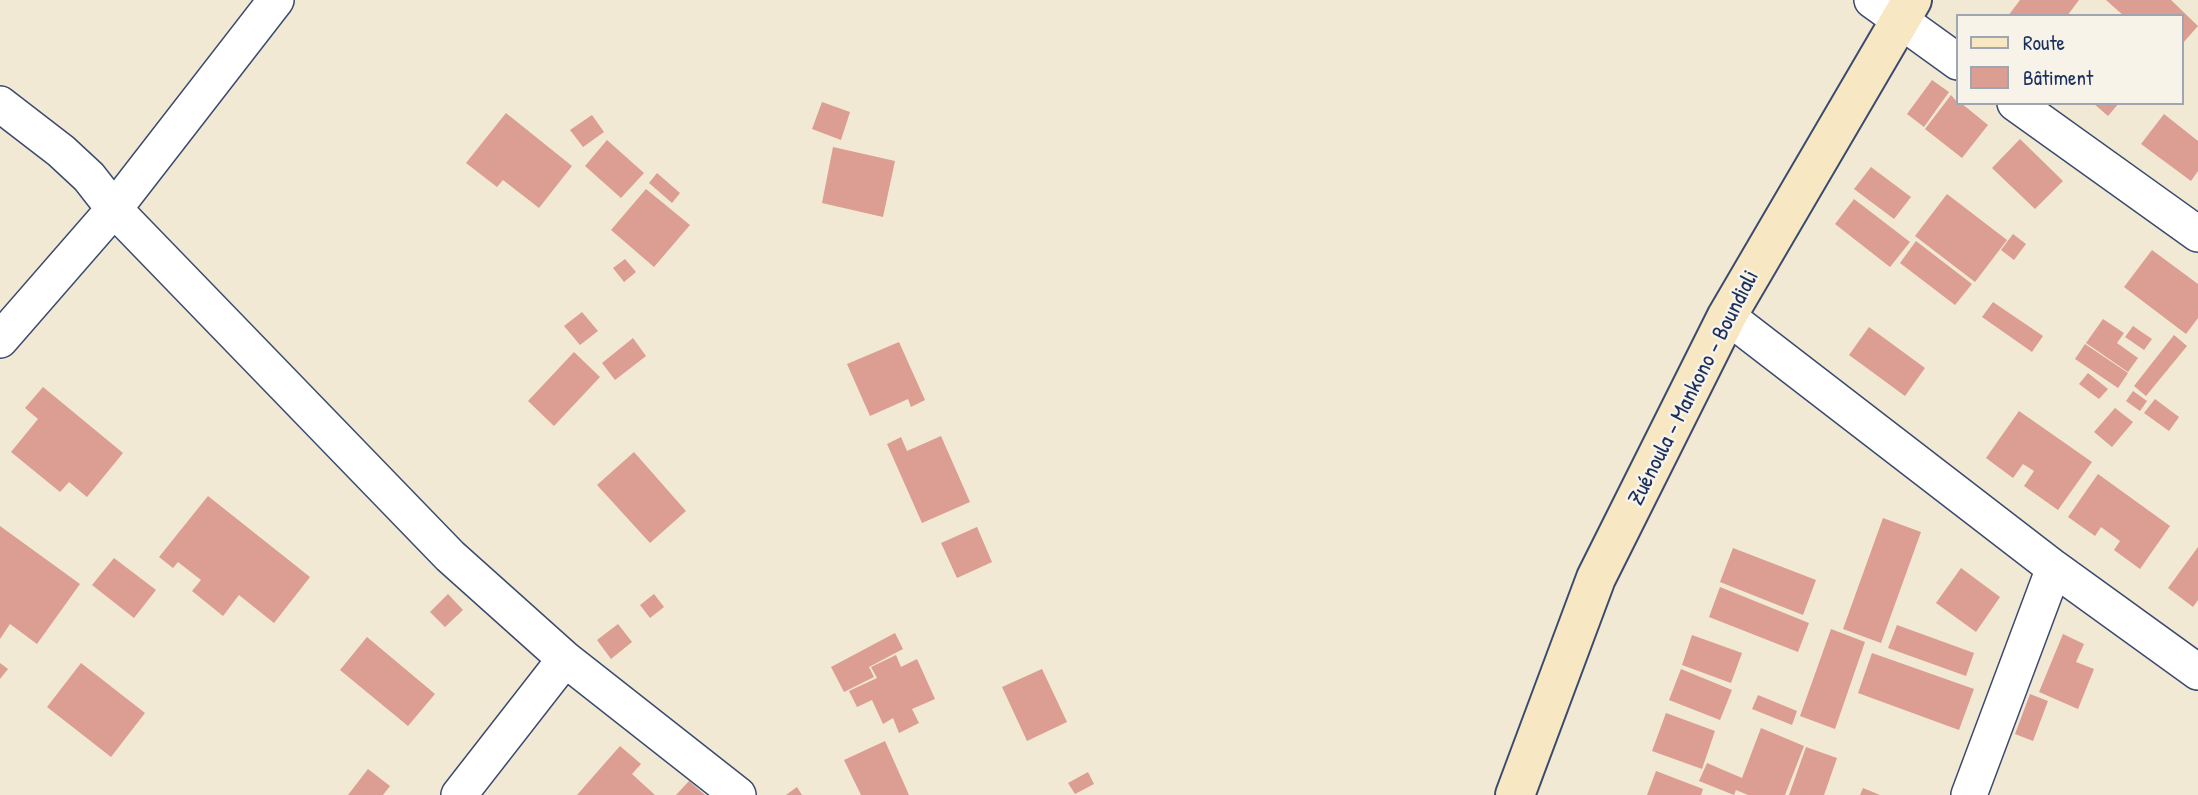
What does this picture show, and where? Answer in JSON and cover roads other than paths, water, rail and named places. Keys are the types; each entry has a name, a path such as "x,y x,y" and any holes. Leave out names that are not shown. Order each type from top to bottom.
{"main road":[{"name":"Zuénoula - Mankono - Boundiali","path":"1515,795 1597,578 1727,316 1895,7"}],"street":[{"path":"0,340 114,209 276,0"},
{"path":"1895,7 1956,60"},
{"path":"0,104 61,150 89,177 114,209 450,556 565,659 738,795"},
{"path":"2018,105 2198,234"},
{"path":"1727,316 2054,568 2198,672"},
{"path":"1969,795 2054,568"},
{"path":"459,795 565,659"}]}
